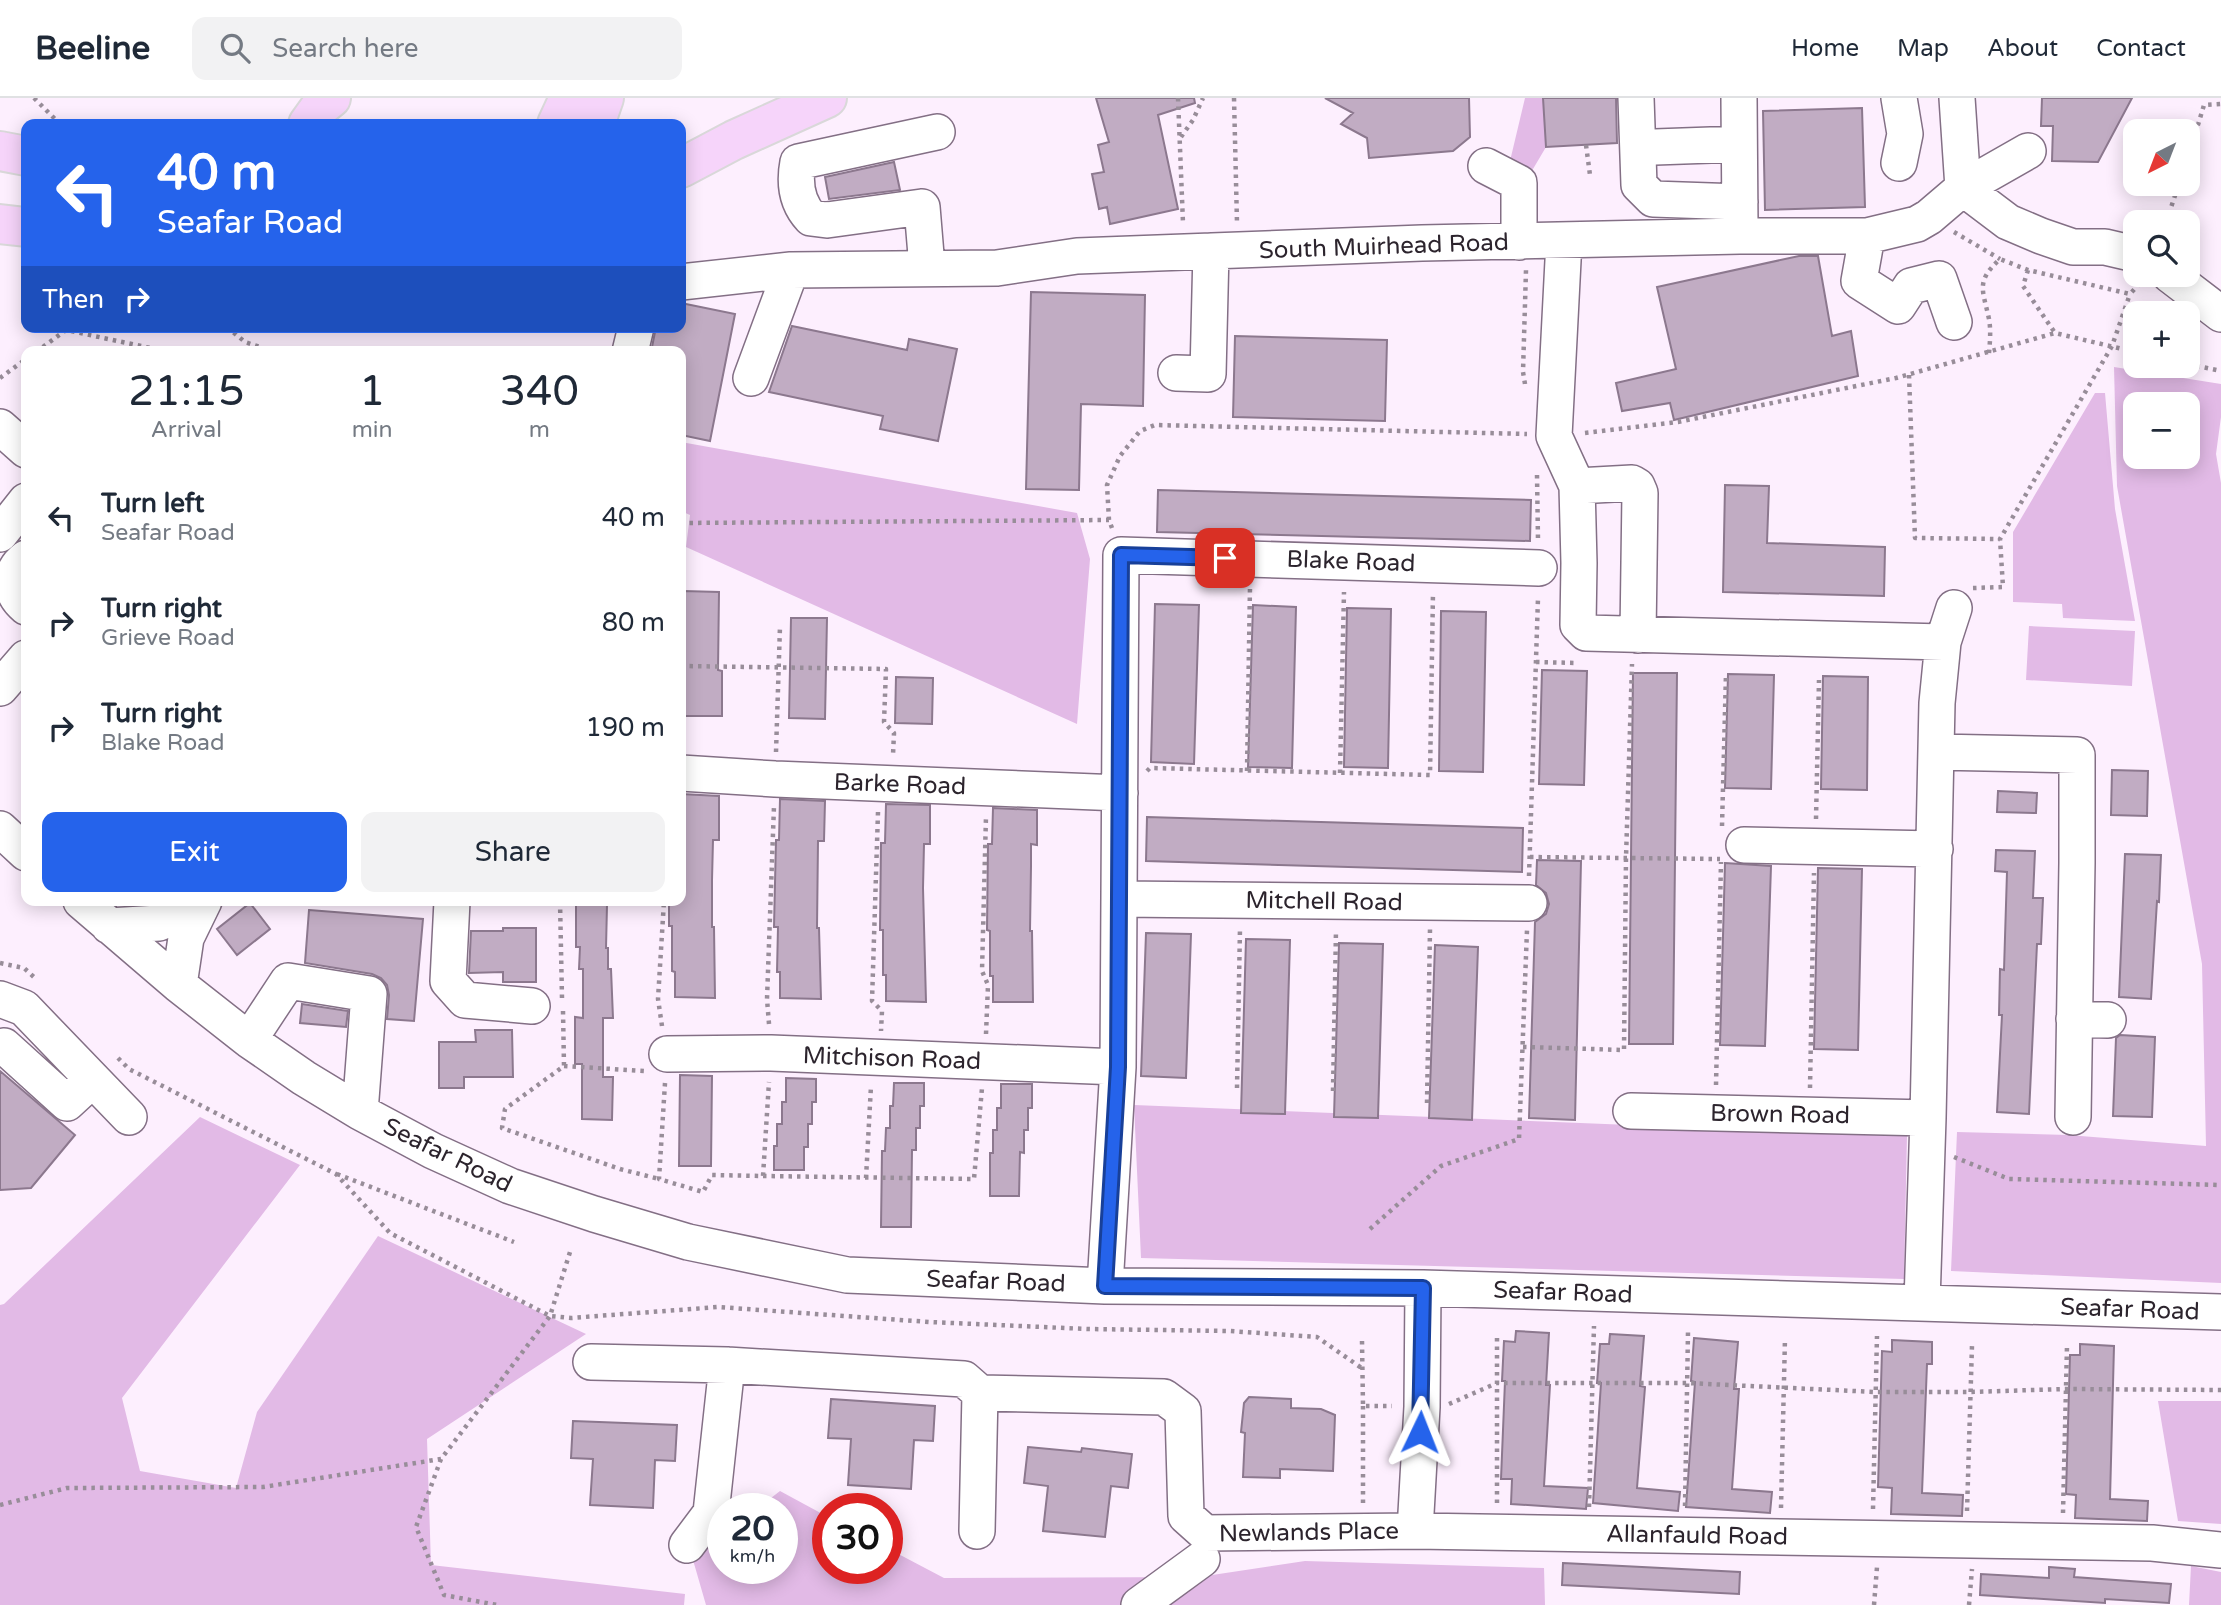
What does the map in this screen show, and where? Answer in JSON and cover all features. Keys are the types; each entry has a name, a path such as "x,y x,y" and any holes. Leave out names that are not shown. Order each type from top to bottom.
{"main road":[{"path":"312,119 331,98"},
{"path":"559,119 569,98"},
{"path":"597,119 604,98"},
{"path":"686,164 827,98"},
{"path":"0,151 21,155"},
{"path":"0,224 21,226"}],"street":[{"path":"1636,98 1639,185 1653,199 1740,219 1739,98"},
{"path":"1899,98 1905,134 1899,163"},
{"path":"1958,98 1963,188 2008,222 2073,247 2105,247 2123,257"},
{"path":"927,267 922,207 827,220 811,218 800,207 796,174 798,162 937,132"},
{"path":"1655,147 1739,144"},
{"name":"South Muirhead Road","path":"686,281 791,270 997,268 1077,256 1564,241 1740,219 1867,236 1917,224 1963,188 2028,151"},
{"path":"1486,166 1520,183 1523,242"},
{"path":"1867,236 1858,281 1898,306 1910,286 1939,279 1954,322"},
{"path":"1564,241 1554,436 1577,486 1578,625 1586,634 1943,642"},
{"path":"1176,373 1208,374 1211,251"},
{"path":"751,378 791,270"},
{"path":"2175,287 2221,314"},
{"path":"0,427 21,446"},
{"path":"1577,486 1632,483 1640,493 1638,635"},
{"path":"0,534 21,507"},
{"name":"Blake Road","path":"1120,793 1121,555 1539,568"},
{"path":"14,559 12,581 21,603"},
{"path":"1922,1302 1937,703 1943,642 1954,608"},
{"path":"0,688 21,664"},
{"path":"1936,752 2077,741 2091,1020 2073,1117"},
{"name":"Barke Road","path":"686,773 1120,793"},
{"path":"1105,1286 1118,1067 1120,793"},
{"path":"0,829 21,848"},
{"path":"1727,846 1935,849"},
{"name":"Mitchell Road","path":"1119,899 1528,903"},
{"name":"Seafar Road","path":"87,906 179,985 249,1040 360,1112 433,1151 510,1186 688,1242 847,1275 1105,1286 1423,1288 2221,1312"},
{"path":"110,926 159,923 195,906"},
{"path":"179,985 186,937 201,906"},
{"path":"452,906 448,981 465,1000 531,1006"},
{"path":"249,1040 288,981 369,994 360,1112"},
{"path":"0,999 24,1008 101,1065 129,1118"},
{"path":"1,1039 67,1103 101,1065"},
{"name":"Mitchison Road","path":"666,1063 771,1053 1118,1067"},
{"name":"Brown Road","path":"1631,1111 1809,1115 1928,1132"},
{"path":"1415,1531 1422,1407 1423,1288"},
{"name":"Newlands Place","path":"591,1362 727,1365 964,1379 980,1393 1164,1397 1183,1411 1186,1516 1205,1533 1415,1531"},
{"path":"687,1545 711,1513 727,1365"},
{"path":"977,1531 980,1393"},
{"name":"Allanfauld Road","path":"1415,1531 2152,1543 2221,1550"},
{"path":"1139,1605 1202,1559"}],"path":[{"path":"34,98 55,119"},
{"path":"1178,98 1181,138 1211,251"},
{"path":"1181,138 1203,98"},
{"path":"1211,251 1234,98"},
{"path":"2200,119 2204,105 2221,104"},
{"path":"1586,145 1590,175"},
{"path":"1929,217 2000,259 2028,270 2130,294"},
{"path":"1523,242 1525,385"},
{"path":"1989,353 1990,322 1981,290 1988,270 2000,259"},
{"path":"2028,270 2023,286 2055,333"},
{"path":"1954,608 1967,588 2003,587 2000,539 2112,346 2130,294 2135,287"},
{"path":"44,346 62,333"},
{"path":"80,333 141,346"},
{"path":"234,333 245,342 256,346"},
{"path":"686,523 1109,520 1107,485 1120,456 1140,431 1155,425 1554,436 1678,422 1909,375 2055,333 2123,349"},
{"path":"0,378 21,363"},
{"path":"2200,367 2221,372"},
{"path":"1909,375 1914,538 2000,539"},
{"path":"1370,1229 1441,1166 1519,1139 1539,568 1537,475"},
{"path":"1247,771 1251,558"},
{"path":"1340,773 1345,561"},
{"path":"1120,793 1150,768 1430,775 1433,563"},
{"path":"666,1063 564,1066 505,1109 502,1128 620,1169 703,1192 712,1175 763,1176 771,1053 767,999 780,626"},
{"path":"1536,662 1578,663"},
{"path":"1523,1047 1625,1050 1626,858 1634,664 1620,663"},
{"path":"686,666 886,668 884,722 894,733 885,784 872,1001 882,1011 866,1178"},
{"path":"1715,1113 1727,846 1726,673"},
{"path":"1809,1115 1819,680"},
{"path":"1530,858 1626,858 1727,846"},
{"path":"1237,1088 1241,900"},
{"path":"1333,1091 1337,901"},
{"path":"1427,1103 1431,902"},
{"path":"560,906 564,1066"},
{"path":"659,1179 666,1063 658,999 664,906"},
{"path":"0,962 24,968 43,986"},
{"path":"101,1065 129,1069 336,1174 514,1242"},
{"path":"1928,1132 2009,1179 2221,1185"},
{"path":"336,1174 390,1233 550,1316 570,1318 718,1307 929,1322 1087,1329 1230,1331 1317,1337 1363,1368"},
{"path":"497,1605 444,1595 416,1527 441,1459 550,1316 570,1252"},
{"path":"1588,1533 1594,1326"},
{"path":"1685,1535 1688,1332"},
{"path":"1874,1605 1877,1336"},
{"path":"1496,1532 1497,1337"},
{"path":"1781,1537 1785,1338"},
{"path":"1362,1341 1363,1531"},
{"path":"1966,1540 1972,1345"},
{"path":"2062,1542 2067,1346"},
{"path":"1363,1406 1442,1406 1497,1383 1687,1383 1875,1392 2221,1390"},
{"path":"0,1505 67,1488 263,1487 441,1459"}],"shaded area":[{"path":"1525,98 1543,98 1546,147 1533,169 1510,161"},
{"path":"2114,367 2123,368 2123,378 2183,378 2221,384 2221,417 2216,454 2221,483 2221,1283 1951,1271 1957,1132 2068,1135 2206,1146 2202,964 2117,486"},
{"path":"2095,393 2105,393 2115,509 2135,621 2063,618 2062,604 2013,602 2013,532"},
{"path":"686,443 1077,513 1090,559 1077,724 686,547 690,515 686,513"},
{"path":"2029,626 2135,631 2132,686 2026,680"},
{"path":"1134,1105 1907,1136 1904,1279 1141,1258"},
{"path":"200,1117 300,1165 122,1398 140,1471 236,1488 257,1412 378,1236 586,1334 427,1439 431,1565 685,1594 684,1605 0,1605 0,1305"},
{"path":"2158,1401 2221,1401 2221,1524 2178,1521"},
{"path":"798,1501 812,1508 812,1584 903,1584 903,1556 944,1578 1199,1577 1305,1561 1544,1568 1545,1605 706,1605 693,1560 707,1549 707,1584 798,1584"},
{"path":"2191,1566 2221,1572 2221,1605 2189,1605"}],"building":[{"path":"1096,98 1194,98 1195,103 1158,115 1178,209 1110,224 1107,207 1099,209 1092,174 1104,172 1098,145 1109,142"},
{"path":"1325,98 1469,98 1470,137 1453,151 1369,158 1367,138 1341,124 1353,113"},
{"path":"1543,98 1616,98 1617,143 1546,147"},
{"path":"2042,98 2132,98 2098,162 2052,161 2053,126 2041,126"},
{"path":"1862,108 1865,207 1765,210 1763,111"},
{"path":"894,162 900,190 829,199 825,177"},
{"path":"1799,256 1818,256 1832,336 1851,331 1858,376 1674,420 1670,403 1622,411 1616,383 1676,369 1657,287"},
{"path":"1031,292 1145,295 1143,406 1081,404 1079,490 1026,489"},
{"path":"686,304 735,314 710,441 686,436 686,346 652,346 655,333 686,333"},
{"path":"792,326 907,350 909,339 957,349 938,441 880,429 883,416 769,392"},
{"path":"1235,336 1387,340 1385,421 1233,417"},
{"path":"1725,485 1769,486 1767,543 1885,547 1884,596 1723,592"},
{"path":"1158,490 1531,500 1530,541 1157,532"},
{"path":"686,591 719,592 718,670 722,671 722,716 686,716"},
{"path":"1155,604 1199,605 1194,764 1151,762"},
{"path":"1253,605 1296,607 1292,768 1248,767"},
{"path":"1347,608 1391,609 1388,768 1344,767"},
{"path":"1441,611 1486,612 1483,772 1439,771"},
{"path":"791,618 827,618 825,719 789,718"},
{"path":"1542,670 1587,671 1584,785 1539,784"},
{"path":"1633,673 1677,673 1673,1044 1629,1044"},
{"path":"1728,674 1774,675 1771,789 1725,788"},
{"path":"1823,676 1868,677 1867,790 1821,789"},
{"path":"896,677 933,678 932,724 895,723"},
{"path":"2112,770 2148,771 2147,816 2111,815"},
{"path":"1998,791 2037,793 2036,813 1997,812"},
{"path":"686,794 719,796 719,840 713,840 712,880 715,998 675,997 672,926 669,926 669,906 686,906"},
{"path":"780,799 825,801 824,841 818,841 817,928 821,999 780,998 780,972 777,972 778,927 774,927"},
{"path":"886,804 930,805 930,844 924,844 923,888 926,1002 886,1001 883,930 880,930 881,843 885,843"},
{"path":"993,808 1037,810 1037,845 1031,844 1030,931 1033,1002 993,1002 990,931 987,930 988,844 992,844"},
{"path":"1147,817 1523,828 1522,872 1146,861"},
{"path":"1996,850 2035,851 2033,898 2043,898 2041,944 2037,944 2029,1114 1997,1112 2002,1015 1999,1015 2000,969 2004,970 2007,872 1995,871"},
{"path":"2125,854 2161,855 2151,999 2119,997"},
{"path":"1537,860 1581,861 1575,1120 1529,1118 1535,922 1546,914 1549,904 1546,893 1536,885"},
{"path":"1725,863 1771,866 1765,1046 1720,1045"},
{"path":"1818,868 1862,869 1858,1050 1814,1049"},
{"path":"246,906 252,906 270,929 237,955 217,929"},
{"path":"576,906 607,906 606,948 608,969 611,969 613,1018 603,1018 603,1077 613,1077 612,1120 582,1119 582,1064 575,1064 575,1017 583,1018 583,969 579,969 580,947 576,947"},
{"path":"309,910 423,919 414,1021 387,1019 389,995 387,985 381,978 372,974 305,963"},
{"path":"503,928 536,928 536,982 503,982 503,972 469,973 471,931 503,931"},
{"path":"1146,933 1191,934 1186,1078 1141,1076"},
{"path":"1246,939 1290,940 1285,1114 1241,1113"},
{"path":"1339,943 1383,944 1378,1118 1334,1117"},
{"path":"1435,945 1478,947 1472,1120 1429,1118"},
{"path":"302,1004 348,1011 346,1027 300,1023"},
{"path":"475,1030 512,1030 513,1077 464,1077 464,1088 439,1088 439,1042 476,1042"},
{"path":"2120,1035 2155,1037 2152,1117 2113,1116 2116,1038"},
{"path":"0,1071 75,1135 31,1188 0,1190"},
{"path":"680,1075 712,1076 711,1166 679,1166"},
{"path":"786,1078 816,1079 816,1102 812,1102 812,1124 808,1124 808,1147 804,1147 804,1170 774,1170 777,1124 782,1124 782,1102 786,1102"},
{"path":"894,1083 924,1083 924,1106 920,1106 920,1128 916,1128 916,1150 912,1150 911,1227 881,1227 882,1151 885,1151 886,1128 890,1128"},
{"path":"1001,1084 1032,1084 1032,1108 1028,1108 1028,1130 1024,1130 1024,1153 1020,1152 1019,1196 990,1196 990,1153 993,1153 993,1130 997,1130 997,1108 1001,1108"},
{"path":"1516,1331 1549,1333 1546,1385 1550,1385 1544,1486 1588,1488 1586,1509 1511,1504 1512,1479 1501,1479 1504,1341 1515,1342"},
{"path":"1610,1334 1644,1336 1640,1386 1645,1387 1637,1488 1680,1492 1678,1511 1593,1503 1601,1383 1597,1383 1600,1344 1609,1344"},
{"path":"1694,1338 1738,1342 1734,1389 1739,1389 1732,1489 1772,1492 1770,1513 1686,1507 1695,1382 1691,1381"},
{"path":"1892,1340 1932,1342 1932,1364 1927,1364 1922,1493 1963,1495 1962,1516 1891,1514 1892,1488 1878,1487 1882,1351 1892,1352"},
{"path":"2080,1344 2114,1346 2110,1499 2148,1501 2147,1521 2075,1518 2076,1495 2066,1494 2070,1355 2080,1355"},
{"path":"1249,1397 1291,1399 1291,1408 1321,1409 1335,1415 1333,1471 1280,1469 1280,1478 1243,1477 1245,1433 1241,1432 1244,1403"},
{"path":"831,1399 935,1406 933,1441 914,1440 911,1489 848,1485 851,1439 828,1438"},
{"path":"573,1421 677,1425 675,1461 655,1460 653,1508 590,1505 593,1459 571,1458"},
{"path":"1028,1447 1081,1452 1082,1448 1132,1454 1128,1488 1111,1486 1105,1537 1043,1531 1048,1486 1024,1483"},
{"path":"1563,1563 1740,1572 1739,1594 1562,1585"},
{"path":"2049,1567 2075,1569 2074,1577 2171,1584 2169,1603 2105,1599 2105,1603 1980,1595 1981,1574 2049,1578"}],"route":[{"path":"1225,558 1121,555 1118,1067 1105,1286 1423,1288 1420,1432"}]}
